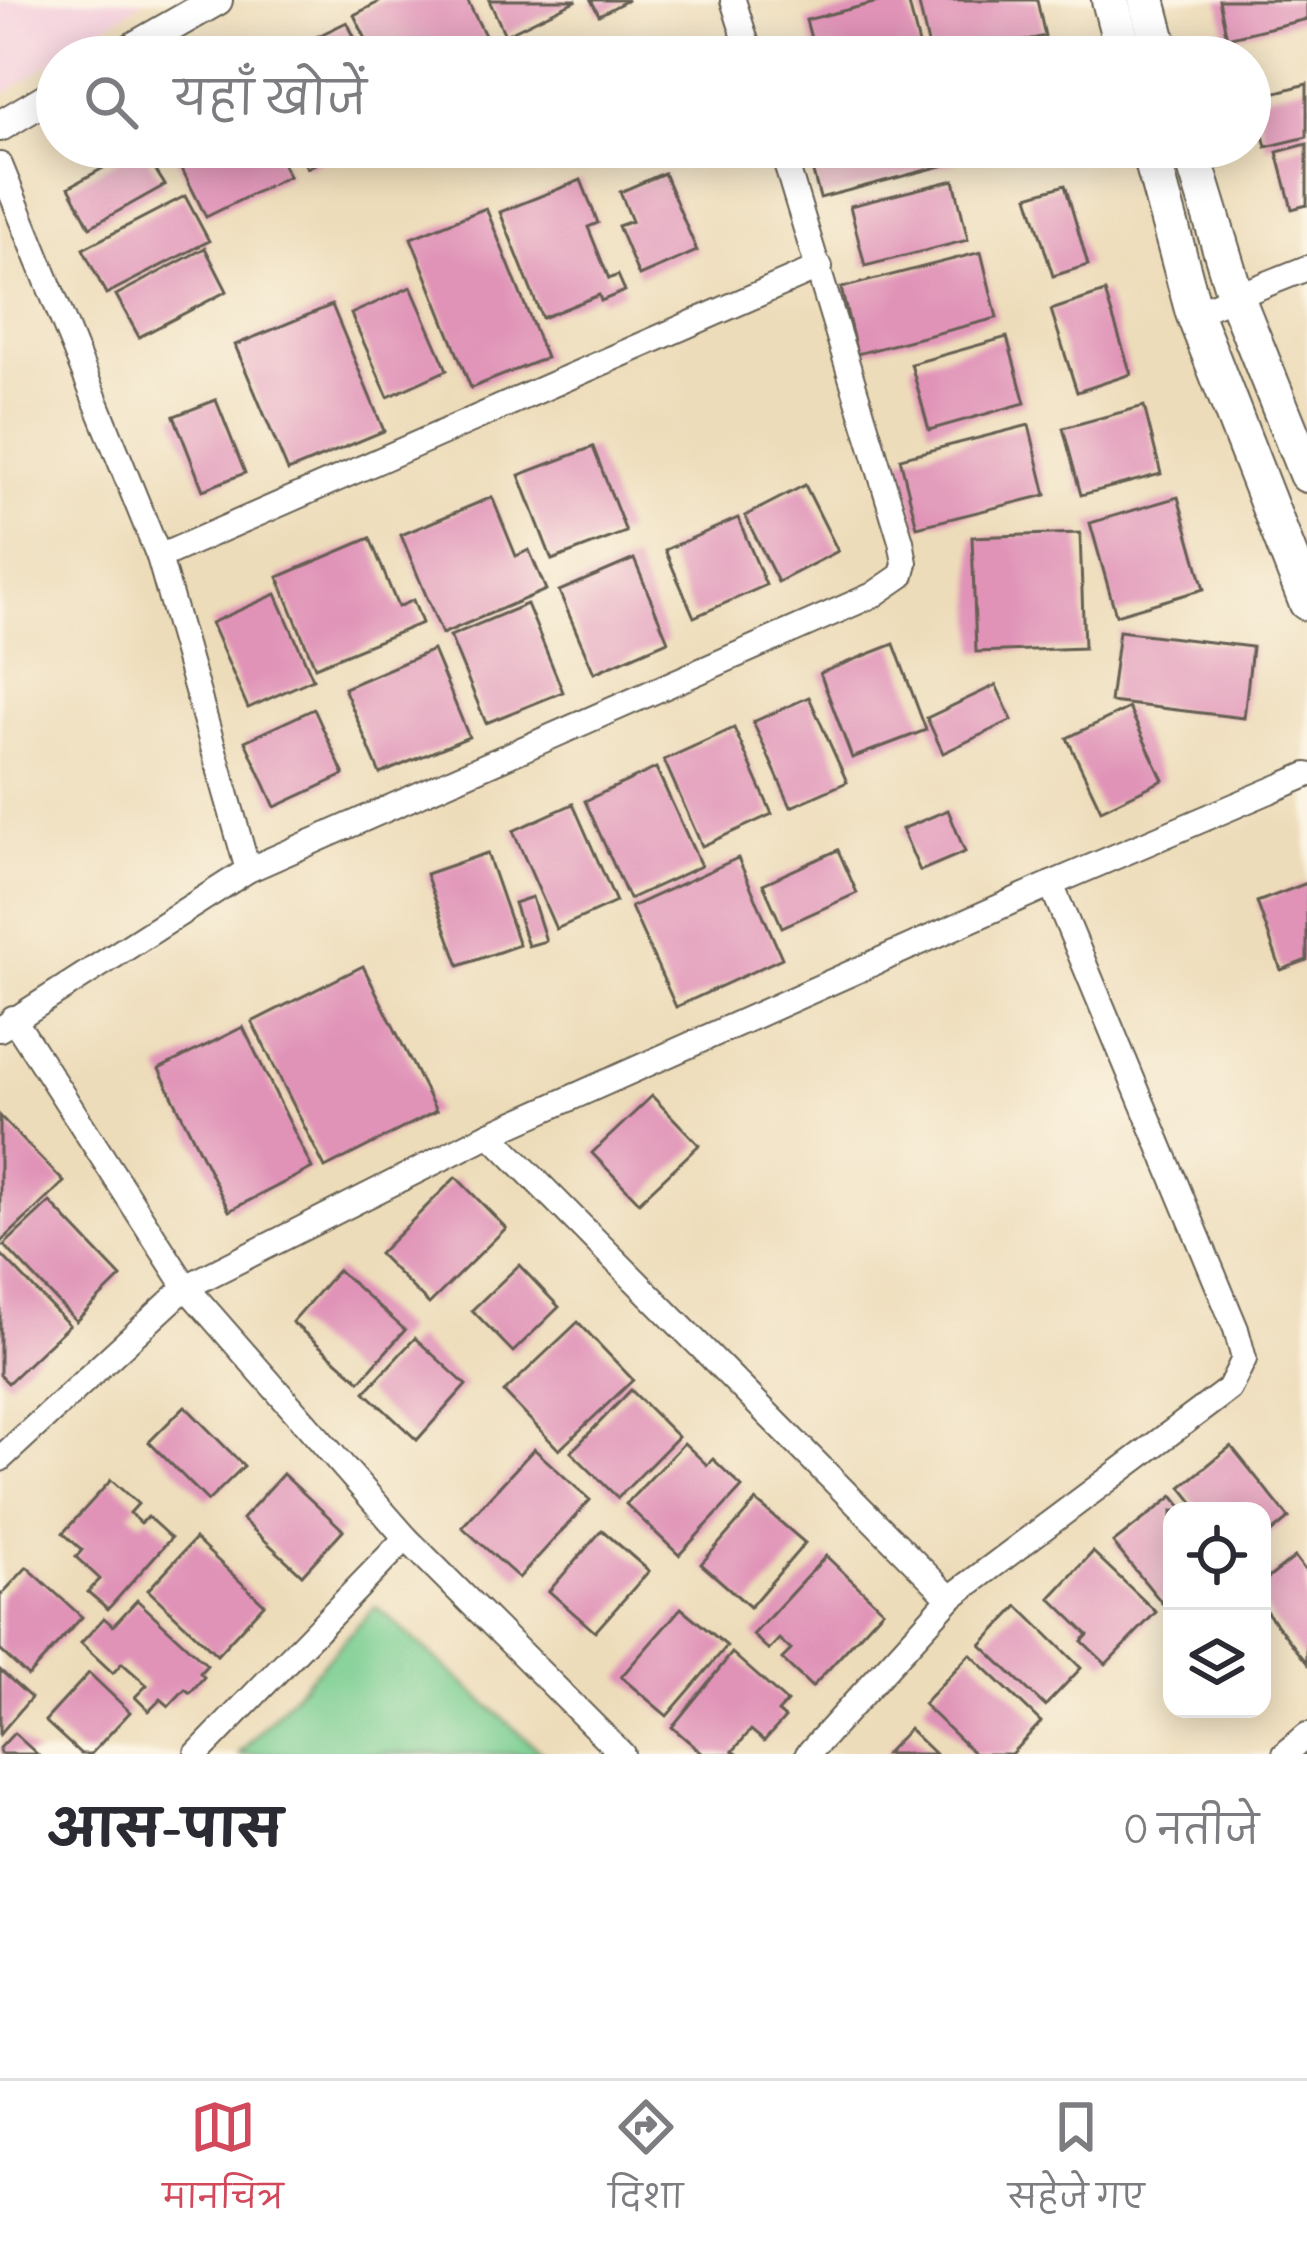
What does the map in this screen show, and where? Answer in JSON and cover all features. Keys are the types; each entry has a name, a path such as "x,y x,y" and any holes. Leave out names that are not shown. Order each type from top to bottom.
{"main road":[{"path":"1110,0 1119,36"},
{"path":"1147,0 1156,36"},
{"path":"1155,168 1194,313 1307,602"},
{"path":"1196,168 1235,295 1307,474"}],"street":[{"path":"143,36 175,10 217,0"},
{"path":"733,0 745,36"},
{"path":"0,126 36,105"},
{"path":"0,165 159,557 248,870"},
{"path":"622,1754 406,1538 186,1287 6,1024 248,870 873,595 902,575 901,541 788,168"},
{"path":"159,557 820,267"},
{"path":"1194,313 1307,268"},
{"path":"0,1460 186,1287 490,1134 1307,775"},
{"path":"808,1754 950,1598 1229,1389 1244,1359 1237,1330 1052,884"},
{"path":"490,1134 950,1598"},
{"path":"197,1754 406,1538"},
{"path":"1285,1754 1305,1742"}],"shaded area":[{"path":"0,0 145,0 91,36 36,36 36,73 0,97"}],"green space":[{"path":"376,1606 543,1754 239,1754"}],"building":[{"path":"383,0 467,0 485,36 364,36 354,15"},
{"path":"489,0 577,0 505,35"},
{"path":"591,0 628,0 599,15"},
{"path":"886,0 908,0 917,36 810,36 806,20"},
{"path":"918,0 1037,0 1045,36 926,36"},
{"path":"1219,0 1307,0 1307,19 1227,36"},
{"path":"347,22 354,36 318,36"},
{"path":"1307,84 1307,137 1271,146 1271,94"},
{"path":"1307,144 1307,205 1292,209 1277,152"},
{"path":"103,168 154,168 165,185 90,227 69,187"},
{"path":"182,168 285,168 289,176 206,217"},
{"path":"812,168 934,168 820,198"},
{"path":"664,173 697,251 639,276 618,226 632,221 620,192"},
{"path":"581,180 598,223 588,227 609,279 618,275 625,291 601,301 599,295 542,318 500,212"},
{"path":"954,180 968,240 865,266 850,206"},
{"path":"1065,185 1088,265 1053,276 1028,196"},
{"path":"185,196 209,241 106,294 83,249"},
{"path":"486,208 546,358 471,388 411,238"},
{"path":"205,248 227,291 139,337 116,295"},
{"path":"981,252 997,318 857,354 841,288"},
{"path":"411,287 447,370 388,397 351,314"},
{"path":"1105,292 1131,374 1077,392 1051,310"},
{"path":"332,305 384,431 288,471 235,345"},
{"path":"1007,337 1025,403 929,430 911,364"},
{"path":"216,400 245,473 203,490 174,416"},
{"path":"1144,406 1161,474 1081,495 1063,428"},
{"path":"1029,425 1046,495 917,527 900,458"},
{"path":"593,447 626,532 552,560 519,475"},
{"path":"805,485 838,551 778,582 745,516"},
{"path":"492,497 516,556 529,550 546,590 442,634 401,535"},
{"path":"1178,497 1204,589 1116,615 1090,523"},
{"path":"738,518 766,585 694,617 665,550"},
{"path":"1080,533 1084,648 976,652 972,537"},
{"path":"370,538 398,607 413,600 422,623 315,667 278,577"},
{"path":"634,559 668,641 594,673 559,591"},
{"path":"276,594 313,679 248,708 211,623"},
{"path":"527,604 563,692 486,723 450,636"},
{"path":"1119,631 1252,647 1244,718 1110,702"},
{"path":"894,644 926,730 852,758 820,673"},
{"path":"433,650 469,737 380,774 344,688"},
{"path":"996,685 1012,720 943,753 927,718"},
{"path":"809,697 847,782 791,807 753,722"},
{"path":"1129,708 1163,780 1101,810 1067,738"},
{"path":"314,709 344,775 275,807 245,741"},
{"path":"734,728 772,814 702,846 664,760"},
{"path":"656,768 701,866 629,899 585,801"},
{"path":"573,804 616,902 556,929 513,831"},
{"path":"948,810 965,852 920,871 902,829"},
{"path":"838,850 857,893 782,927 763,884"},
{"path":"487,853 519,945 459,966 426,874"},
{"path":"738,858 782,958 676,1007 631,907"},
{"path":"1307,883 1307,960 1281,970 1257,902"},
{"path":"532,897 546,941 528,946 514,903"},
{"path":"363,966 436,1111 325,1168 252,1022"},
{"path":"243,1027 312,1168 229,1211 159,1069"},
{"path":"652,1096 699,1145 639,1202 592,1153"},
{"path":"0,1116 64,1182 0,1243"},
{"path":"456,1177 506,1228 429,1304 379,1254"},
{"path":"50,1202 121,1277 76,1321 4,1245"},
{"path":"0,1253 69,1325 8,1383 0,1375"},
{"path":"519,1265 559,1307 513,1352 472,1310"},
{"path":"338,1270 405,1330 360,1381 292,1322"},
{"path":"578,1322 633,1380 559,1450 504,1392"},
{"path":"415,1338 466,1385 417,1440 365,1392"},
{"path":"631,1390 678,1437 618,1498 571,1452"},
{"path":"185,1406 244,1466 208,1501 149,1442"},
{"path":"684,1443 707,1465 713,1459 742,1487 679,1555 626,1504"},
{"path":"1231,1446 1289,1518 1271,1533 1271,1502 1193,1502 1181,1487"},
{"path":"534,1449 590,1500 519,1578 462,1527"},
{"path":"283,1474 343,1530 302,1575 242,1519"},
{"path":"111,1480 138,1504 130,1513 141,1523 148,1517 171,1538 108,1609 88,1592 100,1579 76,1557 82,1550 63,1533"},
{"path":"756,1501 805,1543 750,1607 701,1564"},
{"path":"1163,1504 1163,1604 1113,1543"},
{"path":"602,1530 649,1571 595,1632 549,1591"},
{"path":"195,1539 264,1604 217,1655 148,1590"},
{"path":"1093,1552 1156,1612 1106,1664 1082,1641 1088,1635 1050,1598"},
{"path":"826,1556 883,1610 812,1687 782,1659 791,1650 779,1639 769,1650 753,1635"},
{"path":"1295,1557 1307,1573 1307,1663 1271,1617 1271,1576"},
{"path":"27,1567 82,1617 28,1676 0,1650 0,1596"},
{"path":"137,1600 207,1665 200,1673 204,1677 190,1693 185,1689 169,1706 161,1699 149,1711 135,1697 147,1685 122,1663 113,1673 81,1643 104,1618 113,1626"},
{"path":"1018,1606 1081,1668 1045,1706 981,1645"},
{"path":"681,1608 727,1646 667,1716 621,1677"},
{"path":"732,1653 787,1702 778,1712 785,1718 764,1741 751,1730 733,1751 737,1754 703,1754 672,1727"},
{"path":"970,1654 1041,1722 1011,1754 975,1754 923,1704"},
{"path":"0,1670 31,1698 0,1734"},
{"path":"89,1673 130,1712 91,1754 81,1754 45,1721"},
{"path":"909,1729 935,1754 885,1754"},
{"path":"14,1733 37,1754 0,1754"}]}
